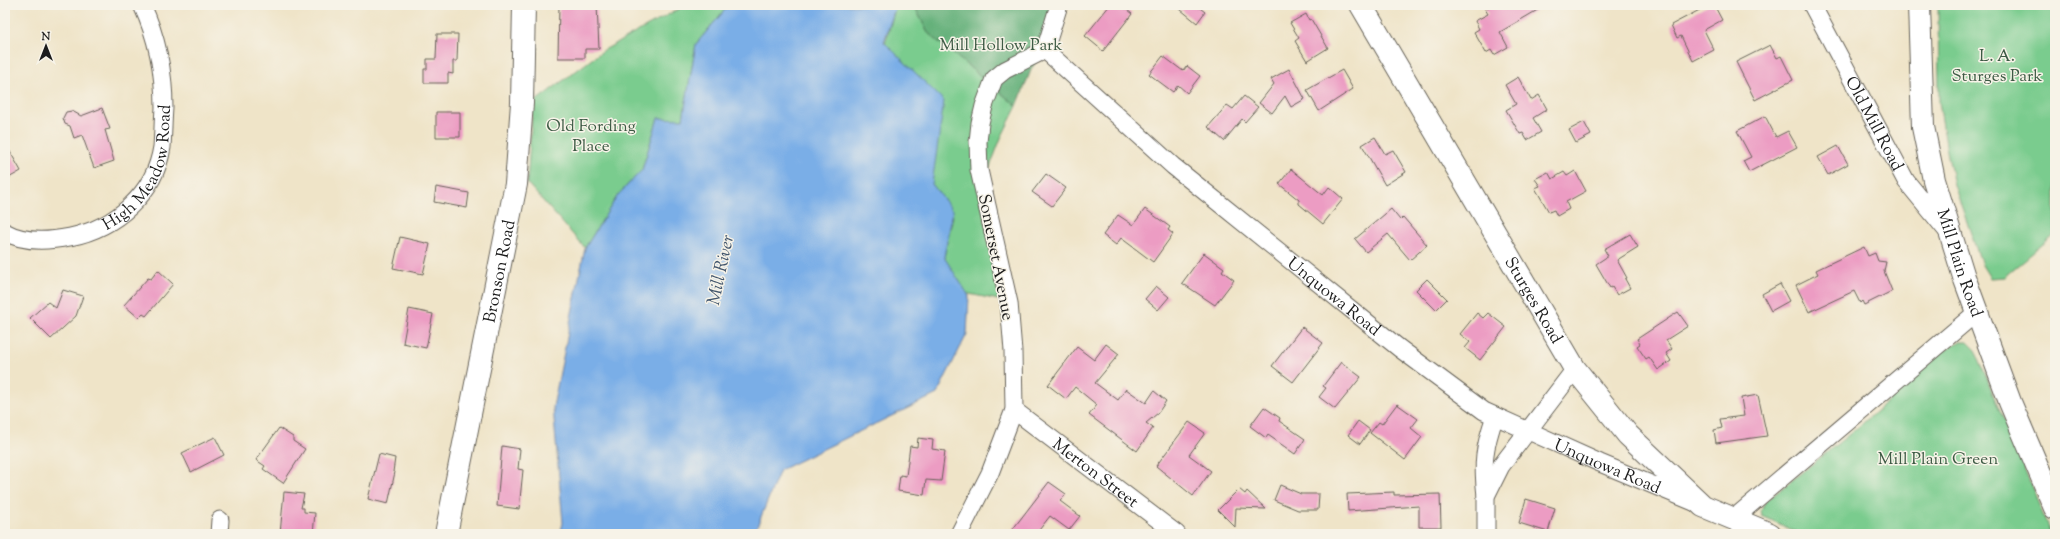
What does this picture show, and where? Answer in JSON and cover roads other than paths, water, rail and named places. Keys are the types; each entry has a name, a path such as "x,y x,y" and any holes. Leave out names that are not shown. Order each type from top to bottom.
{"main road":[{"name":"Bronson Road","path":"446,534 516,184 522,103 524,5"},
{"name":"Sturges Road","path":"1361,5 1575,369 1628,436 1703,506 1770,534"},
{"name":"Mill Plain Road","path":"1920,5 1923,127 1932,174 1950,234 2010,402 2055,508"}],"street":[{"name":"High Meadow Road","path":"5,232 22,238 54,240 79,235 100,228 128,210 147,185 156,168 162,149 164,90 157,47 142,5"},
{"path":"1046,50 1059,5"},
{"name":"Old Mill Road","path":"1812,5 1906,182 1950,234"},
{"name":"Somerset Avenue","path":"959,534 990,473 1014,410 1013,351 1009,303 979,170 978,142 980,123 984,106 994,79 1005,70 1046,50"},
{"name":"Unquowa Road","path":"1046,50 1173,166 1399,348 1484,411 1703,506"},
{"path":"1733,519 1977,312"},
{"path":"1486,496 1501,466 1575,369"},
{"name":"Merton Street","path":"1014,410 1177,534"},
{"path":"1486,534 1486,496 1483,468 1485,448 1496,416"}],"water":[{"name":"Mill River","path":"729,5 896,5 884,42 944,101 932,184 953,211 944,257 969,296 967,334 937,394 780,470 754,534 560,534 563,523 553,407 585,248 618,195 642,170 658,118 683,119 696,44"}],"park label":[{"name":"Mill Hollow Park","path":"1001,44"},
{"name":"L. A. Sturges Park","path":"1997,65"},
{"name":"Old Fording Place","path":"591,135"},
{"name":"Mill Plain Green","path":"1938,458"}]}
